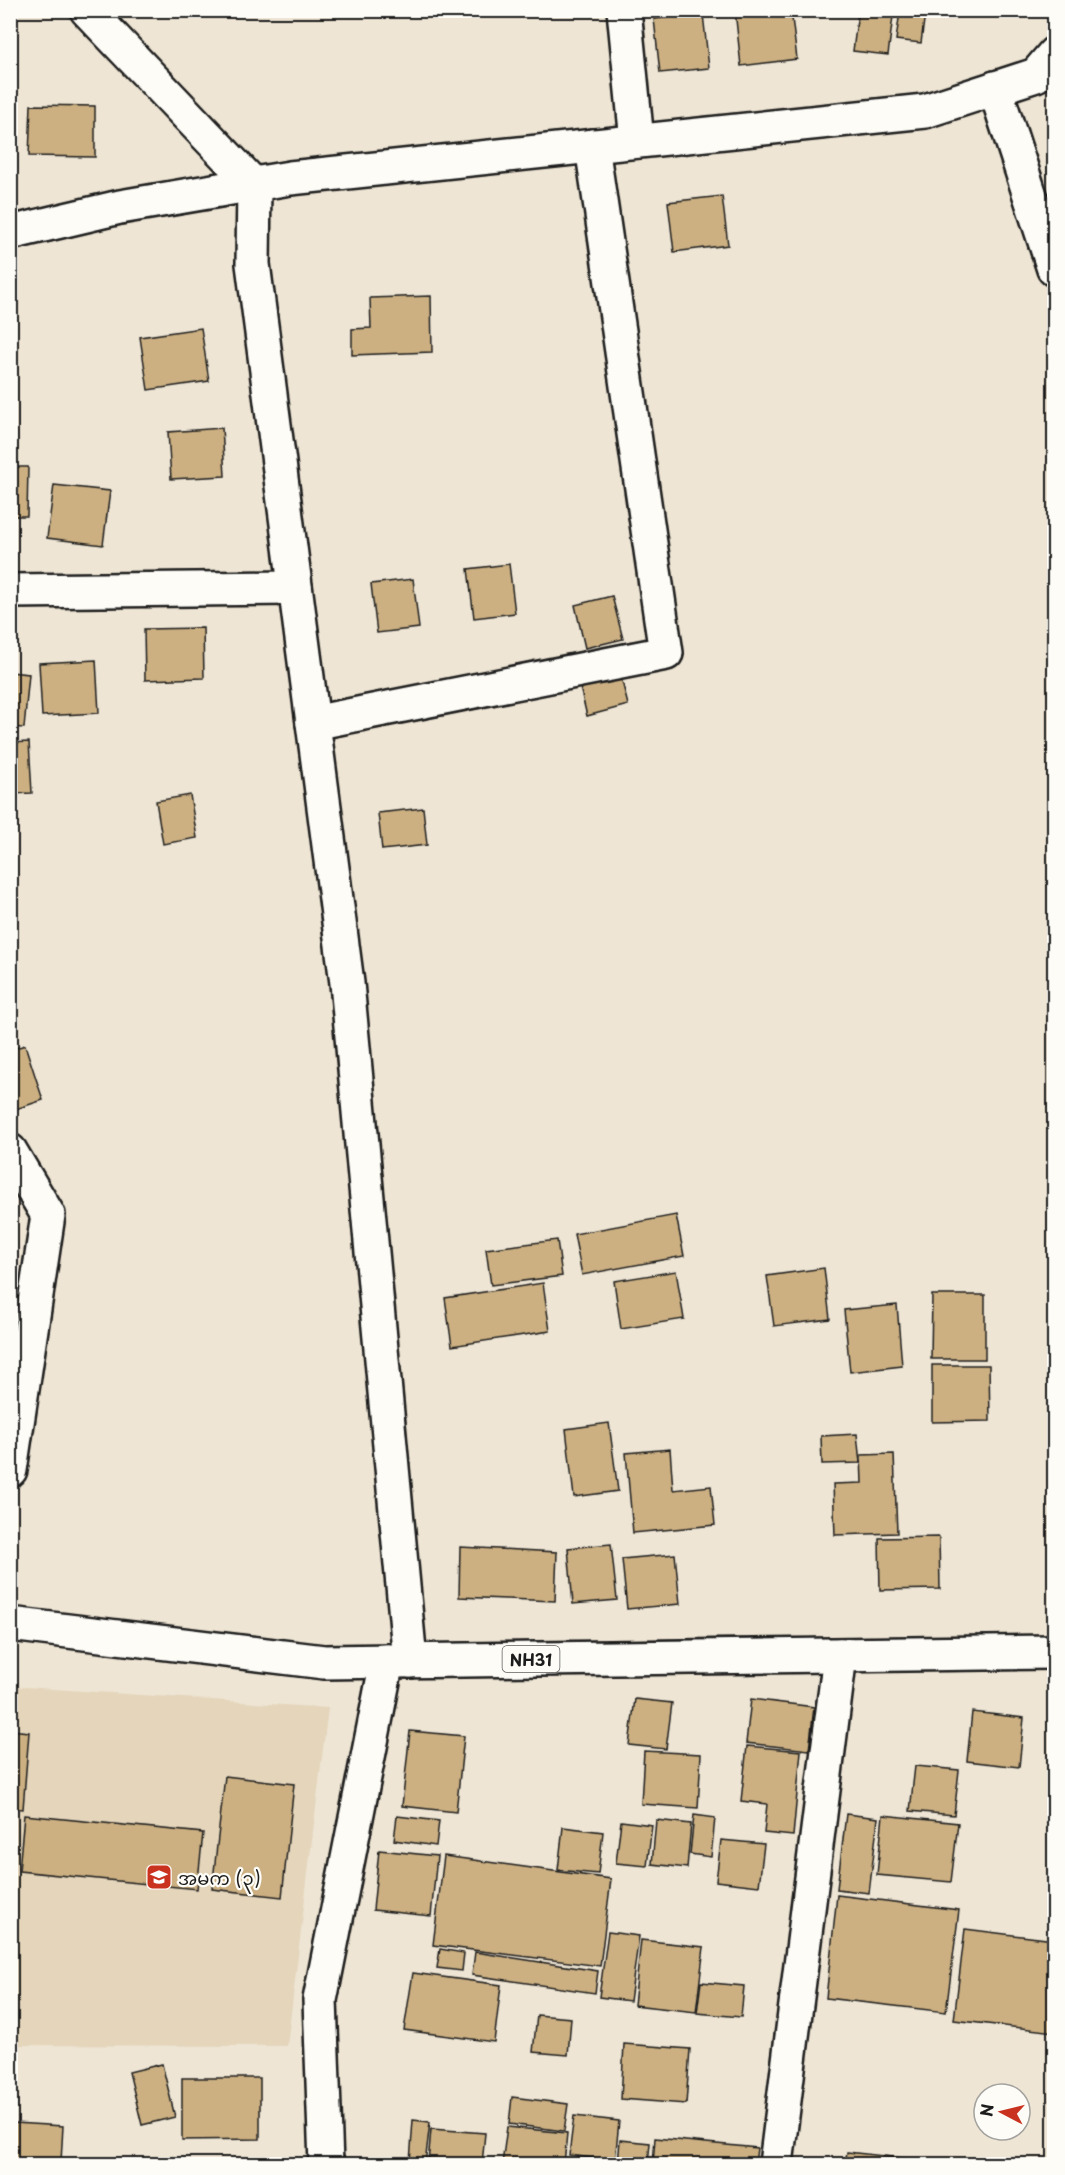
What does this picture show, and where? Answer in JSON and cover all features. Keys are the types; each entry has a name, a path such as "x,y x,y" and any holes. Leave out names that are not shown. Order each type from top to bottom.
{"main road":[{"path":"87,10 254,185 253,264 347,983 399,1661 320,2001 326,2164"},
{"path":"624,10 638,141"},
{"path":"10,233 120,207 290,178 925,111 1048,68"},
{"path":"995,88 1054,269"},
{"path":"313,723 666,653 592,146"},
{"path":"10,591 295,588"},
{"path":"10,1151 48,1215 10,1470"},
{"name":"NH31","path":"10,1624 324,1662 1054,1652"},
{"path":"776,2164 840,1655"}],"shaded area":[{"name":"အမက (၃)","path":"10,1686 328,1708 287,2046 11,2045"}],"building":[{"path":"735,10 791,10 797,59 741,66"},
{"path":"922,10 978,10 977,17"},
{"path":"900,11 925,13 921,43 896,40"},
{"path":"858,12 893,16 888,55 853,51"},
{"path":"703,14 709,68 660,73 654,19"},
{"path":"31,105 95,106 95,157 29,156"},
{"path":"722,196 728,245 674,252 668,202"},
{"path":"431,296 432,352 352,355 352,329 371,328 370,298"},
{"path":"201,328 209,381 148,390 140,337"},
{"path":"222,428 225,476 171,479 168,432"},
{"path":"10,467 28,467 27,516 10,516"},
{"path":"54,485 110,491 103,545 47,538"},
{"path":"509,564 515,613 474,618 468,569"},
{"path":"413,579 419,628 377,633 371,584"},
{"path":"612,596 623,639 585,648 575,605"},
{"path":"203,628 204,678 145,680 144,629"},
{"path":"96,660 99,713 42,716 39,663"},
{"path":"618,665 628,705 587,716 577,675"},
{"path":"10,672 29,674 24,728 10,727"},
{"path":"29,742 32,793 10,794 10,743"},
{"path":"190,795 197,838 163,844 156,801"},
{"path":"423,808 427,845 382,850 378,813"},
{"path":"25,1045 43,1100 10,1111 10,1050"},
{"path":"676,1215 684,1256 582,1275 574,1234"},
{"path":"557,1240 562,1276 491,1285 486,1249"},
{"path":"824,1268 830,1319 774,1326 767,1276"},
{"path":"676,1271 684,1319 621,1329 614,1281"},
{"path":"543,1283 550,1331 452,1346 445,1298"},
{"path":"932,1295 985,1295 985,1359 931,1359"},
{"path":"897,1305 902,1366 850,1372 844,1310"},
{"path":"932,1365 989,1365 990,1421 932,1422"},
{"path":"609,1423 618,1491 574,1497 566,1429"},
{"path":"857,1434 860,1463 822,1464 821,1436"},
{"path":"670,1449 673,1490 711,1486 715,1525 633,1533 626,1453"},
{"path":"894,1454 897,1533 835,1535 833,1484 862,1483 861,1455"},
{"path":"939,1537 940,1589 880,1590 879,1538"},
{"path":"611,1544 617,1600 573,1604 568,1548"},
{"path":"460,1547 557,1552 555,1601 459,1597"},
{"path":"675,1554 680,1604 627,1609 622,1559"},
{"path":"635,1699 672,1703 666,1749 629,1745"},
{"path":"751,1699 814,1707 809,1750 746,1743"},
{"path":"972,1712 1024,1718 1019,1767 967,1761"},
{"path":"10,1730 29,1732 23,1809 10,1808"},
{"path":"410,1731 464,1736 456,1812 402,1806"},
{"path":"747,1746 801,1751 793,1836 764,1833 767,1804 741,1801"},
{"path":"644,1751 701,1754 698,1808 641,1804"},
{"path":"915,1766 959,1770 954,1815 910,1811"},
{"path":"225,1776 294,1784 282,1897 212,1889"},
{"path":"846,1814 878,1818 869,1893 837,1889"},
{"path":"24,1815 203,1833 197,1889 19,1871"},
{"path":"694,1815 715,1818 711,1857 690,1854"},
{"path":"883,1815 958,1823 951,1882 877,1875"},
{"path":"397,1816 439,1821 436,1846 394,1840"},
{"path":"656,1820 691,1824 687,1868 652,1864"},
{"path":"621,1821 652,1825 647,1866 616,1863"},
{"path":"563,1827 603,1832 598,1874 558,1870"},
{"path":"721,1840 764,1844 759,1886 716,1881"},
{"path":"379,1850 437,1856 431,1916 373,1910"},
{"path":"444,1856 611,1879 600,1966 433,1945"},
{"path":"837,1895 959,1910 946,2012 826,1998"},
{"path":"965,1929 1054,1940 1054,2032 954,2020"},
{"path":"608,1932 639,1936 630,2001 599,1997"},
{"path":"641,1940 704,1947 696,2012 634,2005"},
{"path":"440,1949 464,1953 462,1971 437,1968"},
{"path":"475,1952 598,1971 595,1993 472,1975"},
{"path":"413,1973 501,1985 494,2042 404,2030"},
{"path":"701,1982 744,1986 741,2017 697,2013"},
{"path":"537,2015 571,2018 568,2055 533,2052"},
{"path":"624,2044 690,2049 686,2104 621,2099"},
{"path":"162,2064 175,2117 142,2125 129,2072"},
{"path":"182,2078 260,2078 260,2139 182,2140"},
{"path":"512,2097 568,2104 564,2131 509,2124"},
{"path":"574,2116 619,2121 615,2161 569,2155"},
{"path":"413,2120 430,2122 425,2164 410,2162"},
{"path":"14,2123 63,2126 61,2162 12,2160"},
{"path":"507,2127 567,2133 564,2164 502,2164"},
{"path":"431,2129 485,2133 482,2164 428,2164"},
{"path":"655,2138 757,2148 755,2164 653,2164"},
{"path":"620,2140 650,2143 648,2164 618,2164"},
{"path":"847,2152 938,2162 938,2164 845,2164"},
{"path":"567,2160 608,2164 567,2164"}],"place":[{"name":"အမက (၃)","path":"159,1877"}]}
